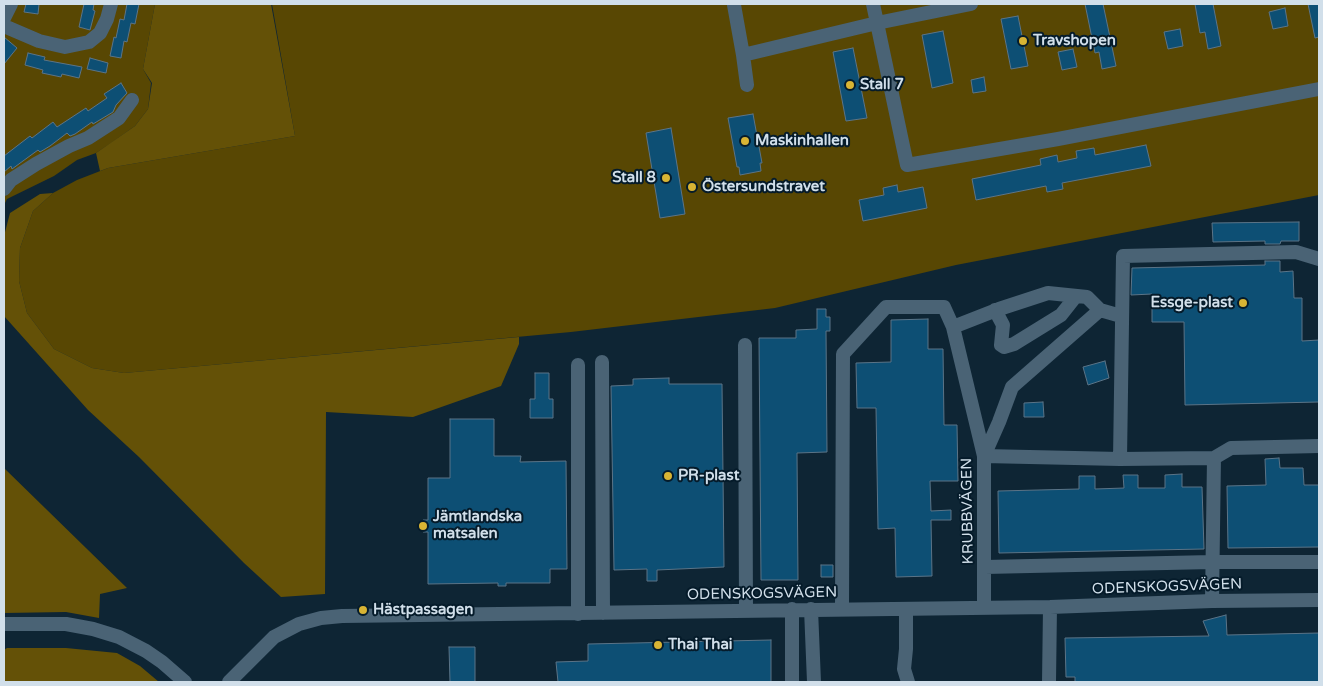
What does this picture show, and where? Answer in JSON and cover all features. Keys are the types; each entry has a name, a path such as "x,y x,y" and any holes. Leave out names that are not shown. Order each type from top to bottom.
{"street":[{"path":"4,18 11,4"},
{"path":"4,26 39,41 65,47 73,46 89,42 100,33 107,19 111,4"},
{"path":"873,4 907,166 1058,139 1319,88"},
{"path":"744,55 877,23 971,4"},
{"path":"734,5 744,55 747,85"},
{"path":"4,189 11,180 36,164 88,138 119,118 132,100"},
{"path":"1120,459 1123,256 1296,252 1319,259"},
{"path":"953,328 995,310 1048,293 1087,296 1100,310 1121,316"},
{"path":"995,310 1003,325 1001,345 1004,347 1014,344 1061,315 1076,296"},
{"name":"KRUBBVÄGEN","path":"842,609 842,354 886,307 944,307 953,328 984,456 984,608"},
{"path":"1100,310 1012,388 984,456 1120,459 1214,458 1231,448 1319,446"},
{"path":"745,345 746,610"},
{"path":"602,362 603,613"},
{"path":"578,365 578,614"},
{"path":"1212,601 1214,458"},
{"path":"985,567 1212,562 1319,562"},
{"name":"ODENSKOGSVÄGEN","path":"229,682 274,637 298,624 321,618 342,616 1050,607 1212,601 1319,600"},
{"path":"1049,682 1050,607"},
{"path":"792,609 792,682"},
{"path":"811,609 814,682"},
{"path":"906,609 904,669 908,682"},
{"path":"4,624 66,624 120,637 162,662 185,682"}],"shaded area":[{"path":"4,4 155,4 143,69 151,83 148,109 135,126 96,153 77,160 54,176 7,199 4,205"},
{"path":"155,4 271,4 295,136 108,168 100,171 96,153 135,126 148,109 152,83 143,69"},
{"name":"Östersundstravet","path":"272,4 1319,4 1319,195 956,265 775,308 571,332 124,373 92,368 54,349 27,313 19,281 20,248 33,211 53,193 77,180 108,168 295,136"},
{"path":"53,193 33,211 20,248 19,281 27,313 54,349 92,368 124,373 519,337 519,344 501,386 413,417 326,412 325,594 281,597 244,563 139,457 88,410 4,316 4,236 10,213 40,194"},
{"path":"4,468 127,588 100,594 99,618 66,612 4,613"},
{"path":"7,648 66,648 117,653 140,666 159,682 4,682 4,650"}],"building":[{"path":"26,4 39,4 38,14 24,12"},
{"path":"84,4 94,4 93,10 95,11 90,30 79,27"},
{"path":"127,4 139,4 135,24 131,23 127,42 124,41 121,58 110,56 120,19 124,20"},
{"path":"1085,4 1103,4 1116,66 1102,69 1099,52 1095,53"},
{"path":"1195,4 1213,4 1221,46 1208,49 1205,32 1200,33"},
{"path":"1308,4 1319,4 1319,37 1315,38"},
{"path":"1285,8 1288,26 1273,29 1269,12"},
{"path":"1018,16 1028,66 1011,69 1001,19"},
{"path":"1180,29 1183,46 1168,49 1164,32"},
{"path":"943,31 953,83 932,88 922,35"},
{"path":"4,37 17,48 4,64"},
{"name":"Stall 7","path":"853,48 867,118 846,121 833,52"},
{"path":"1073,49 1077,67 1062,70 1058,52"},
{"path":"28,53 45,57 44,60 82,67 79,78 62,74 61,77 42,73 43,70 25,65"},
{"path":"90,58 108,63 106,73 87,69"},
{"path":"984,77 986,91 973,93 971,80"},
{"path":"121,83 127,93 116,105 113,112 93,124 92,122 75,134 70,136 67,133 50,146 40,152 38,150 12,169 11,166 4,172 4,156 30,136 32,138 53,122 57,127 86,108 88,111 107,98 104,94"},
{"name":"Maskinhallen","path":"753,114 762,163 760,163 761,171 740,175 728,118"},
{"name":"Stall 8","path":"671,128 685,214 660,218 646,133"},
{"path":"1146,145 1151,166 1062,183 1063,189 1047,192 1046,186 976,200 972,179 1041,165 1040,159 1057,155 1058,162 1077,158 1076,151 1094,148 1095,155"},
{"path":"897,185 898,192 923,187 927,208 863,221 859,200 884,195 883,188"},
{"path":"1299,222 1299,241 1281,241 1280,244 1265,244 1265,241 1213,242 1212,223"},
{"path":"1265,261 1280,261 1280,272 1293,271 1294,298 1302,298 1302,341 1319,340 1319,402 1185,405 1184,322 1152,322 1152,294 1131,295 1132,268 1265,265"},
{"path":"817,309 826,309 826,317 830,317 830,331 826,331 827,452 797,453 798,580 761,580 759,338 796,338 796,330 817,329"},
{"path":"928,319 928,349 943,349 944,425 957,425 958,481 930,481 931,511 951,510 951,520 931,520 932,576 896,577 895,528 878,529 876,408 857,408 856,363 891,362 891,320"},
{"path":"1105,361 1109,378 1088,385 1083,367"},
{"path":"535,373 549,373 549,399 553,399 553,418 530,418 530,399 535,399"},
{"name":"PR-plast","path":"669,378 669,384 722,384 724,567 657,570 657,581 647,581 647,569 614,570 611,386 633,385 633,379"},
{"path":"1043,402 1044,417 1024,417 1024,403"},
{"path":"450,419 494,419 494,456 521,456 520,462 566,461 567,569 550,569 550,583 506,583 506,586 498,586 498,583 428,584 428,532 423,532 423,520 428,520 428,478 450,478"},
{"path":"1279,458 1280,468 1303,468 1304,485 1319,485 1319,547 1228,548 1227,486 1266,485 1265,459"},
{"path":"1182,474 1182,487 1202,487 1204,549 999,553 998,491 1079,489 1079,476 1095,476 1095,489 1124,488 1123,475 1138,475 1138,488 1165,488 1165,475"},
{"path":"821,565 833,565 833,577 821,577"},
{"path":"1226,615 1227,635 1319,633 1319,682 1075,682 1075,677 1066,677 1065,638 1209,636 1203,621"},
{"path":"771,640 771,682 558,682 556,662 588,661 588,644"},
{"path":"449,647 475,647 475,682 450,682"}],"place":[{"name":"Travshopen","path":"1023,41"},
{"name":"Stall 7","path":"850,85"},
{"name":"Maskinhallen","path":"745,141"},
{"name":"Stall 8","path":"666,178"},
{"name":"Östersundstravet","path":"692,187"},
{"name":"Essge-plast","path":"1243,303"},
{"name":"PR-plast","path":"668,476"},
{"name":"Jämtlandska matsalen","path":"423,526"},
{"name":"Hästpassagen","path":"363,610"},
{"name":"Thai Thai","path":"658,645"}]}
